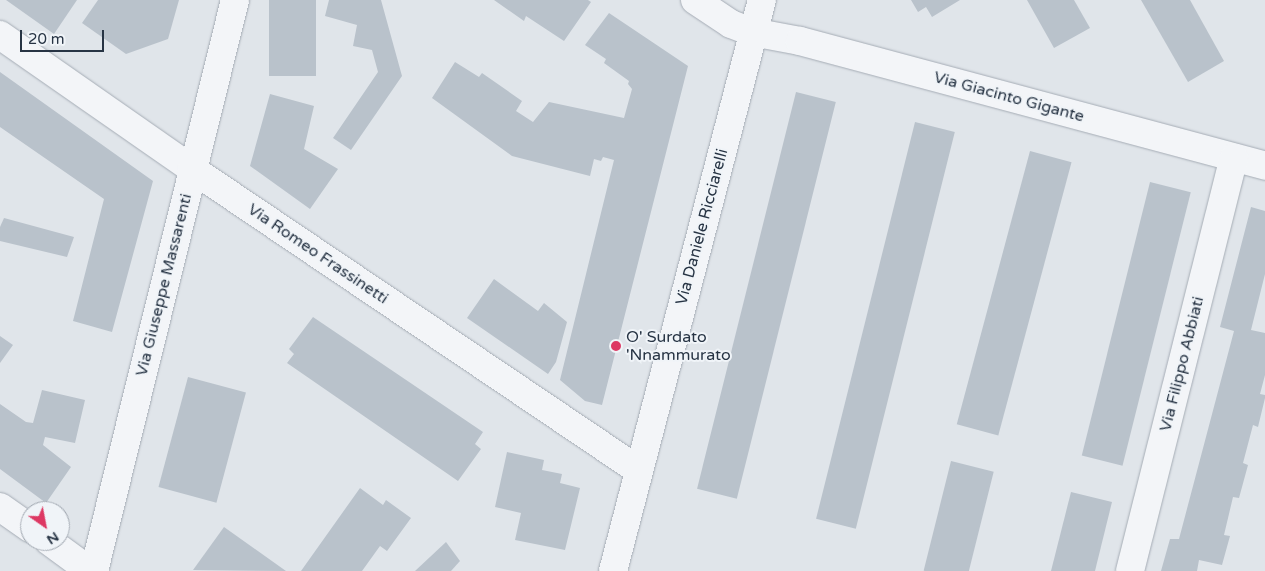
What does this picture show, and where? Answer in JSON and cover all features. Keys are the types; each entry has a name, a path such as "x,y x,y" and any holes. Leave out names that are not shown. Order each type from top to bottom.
{"street":[{"name":"Via Giuseppe Massarenti","path":"94,571 235,0"},
{"name":"Via Giacinto Gigante","path":"695,0 731,24 752,32 800,40 1265,166"},
{"name":"Via Daniele Ricciarelli","path":"613,571 752,32 762,0"},
{"name":"Via Romeo Frassinetti","path":"0,35 192,169 638,470"},
{"name":"Via Filippo Abbiati","path":"1130,571 1234,158"},
{"path":"0,507 20,521"},
{"path":"63,551 90,571"}],"building":[{"path":"6,0 77,0 54,34"},
{"path":"98,0 179,0 168,39 126,54 82,23"},
{"path":"269,0 316,0 316,76 269,76"},
{"path":"329,0 381,0 402,76 351,150 333,138 378,72 372,50 353,46 357,25 325,16"},
{"path":"494,0 588,0 591,2 564,41 526,16 524,21"},
{"path":"911,0 960,0 932,17 926,7 918,12"},
{"path":"1027,0 1074,0 1090,28 1054,48"},
{"path":"1141,0 1190,0 1224,61 1188,82"},
{"path":"609,13 688,66 602,405 585,401 560,380 614,160 603,157 601,161 594,159 590,176 512,156 432,98 455,62 479,77 482,73 522,101 516,111 533,122 549,102 624,118 632,89 628,84 629,81 604,63 606,59 585,45"},
{"path":"0,72 153,181 112,332 73,321 104,199 0,127"},
{"path":"796,92 836,102 737,499 697,489"},
{"path":"270,94 314,106 304,149 338,169 310,209 250,166"},
{"path":"915,122 955,132 856,529 816,519"},
{"path":"1030,151 1072,162 998,435 957,424"},
{"path":"1150,182 1191,192 1123,466 1082,456"},
{"path":"1251,207 1265,211 1265,274 1251,330 1265,333 1265,375 1260,394 1265,395 1265,398 1258,427 1253,425 1243,463 1248,465 1239,498 1233,497 1224,535 1230,536 1222,565 1199,560 1197,571 1161,571 1170,539 1179,539 1234,331 1220,327"},
{"path":"4,218 74,237 67,257 0,241 0,227"},
{"path":"494,279 538,311 544,303 567,322 556,362 548,374 467,318"},
{"path":"313,317 483,432 475,444 481,449 458,481 287,363 294,354 289,349"},
{"path":"0,336 13,345 0,363"},
{"path":"188,377 246,393 216,503 158,487"},
{"path":"42,390 85,400 75,443 45,437 43,445 71,467 47,501 43,501 0,469 0,404 26,422 33,423"},
{"path":"507,452 544,460 542,470 562,474 560,483 580,488 565,550 515,540 521,513 495,507"},
{"path":"951,461 994,472 969,571 924,571"},
{"path":"360,488 383,505 386,500 411,518 387,551 380,546 362,571 301,571"},
{"path":"1071,492 1112,502 1095,571 1051,571"},
{"path":"224,527 286,571 193,570"},
{"path":"446,542 460,561 451,571 415,571"}],"place":[{"name":"O' Surdato 'Nnammurato","path":"616,346"}]}
